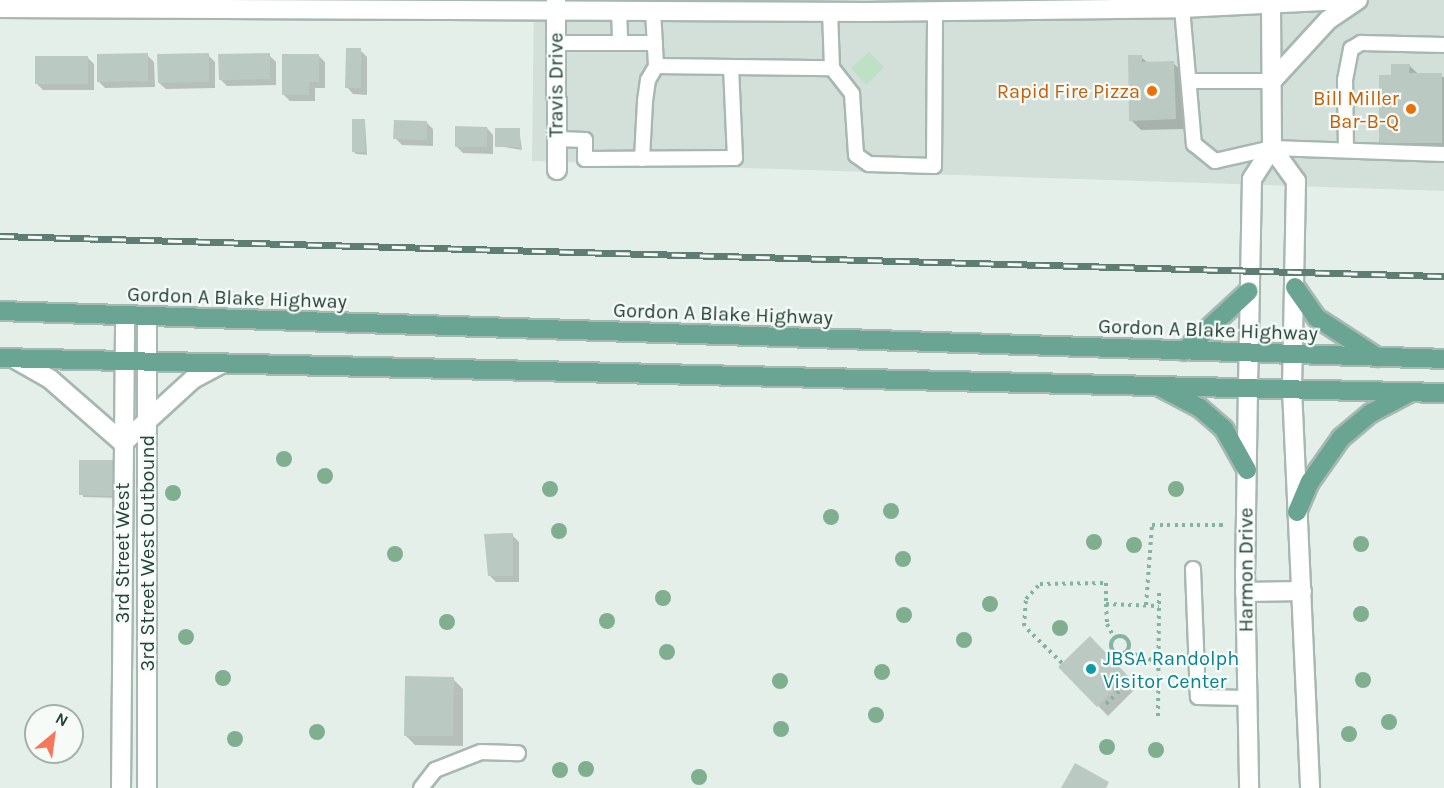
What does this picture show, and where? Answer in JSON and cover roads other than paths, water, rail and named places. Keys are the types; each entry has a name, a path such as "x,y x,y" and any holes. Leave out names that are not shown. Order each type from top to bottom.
{"main road":[{"path":"1295,287 1317,318 1378,358"},
{"path":"1184,351 1249,291"},
{"name":"Gordon A Blake Highway","path":"0,311 147,318 1444,359"},
{"path":"6,358 1444,393"},
{"path":"1155,385 1200,408 1224,429 1247,470"},
{"path":"1297,512 1310,482 1341,438 1371,413 1413,392"}],"street":[{"path":"0,8 556,4 653,10 830,11 867,6 935,11 1099,4 1182,8 1271,1 1343,0"},
{"path":"1272,81 1328,21 1358,0"},
{"path":"1271,1 1272,148 1296,181 1292,389 1310,788"},
{"name":"Travis Drive","path":"556,4 557,170"},
{"name":"Harmon Drive","path":"1249,788 1245,592 1252,179 1272,148"},
{"name":"3rd Street West","path":"121,788 125,317"},
{"name":"3rd Street West Outbound","path":"147,318 147,788"},
{"path":"6,358 50,379 123,443 193,379 223,363"},
{"path":"1245,592 1302,591"}],"lane":[{"path":"1182,8 1194,144 1215,161 1272,148 1444,154"},
{"path":"619,9 620,43"},
{"path":"642,159 648,80 656,66 653,10"},
{"path":"830,11 832,68 852,94 856,155 870,164 934,166 935,11"},
{"path":"556,43 655,42"},
{"path":"1346,150 1345,80 1351,49 1361,43 1444,45"},
{"path":"656,66 832,68"},
{"path":"557,139 585,140 585,159 735,158 731,67"},
{"path":"1189,81 1272,81"},
{"path":"1193,569 1198,698 1247,698"},
{"path":"421,788 435,770 481,752 518,753"}],"railway":[{"path":"0,236 1444,276"}],"place":[{"name":"Rapid Fire Pizza","path":"1152,91"},
{"name":"Bill Miller Bar-B-Q","path":"1411,109"},
{"name":"JBSA Randolph Visitor Center","path":"1091,669"}]}
